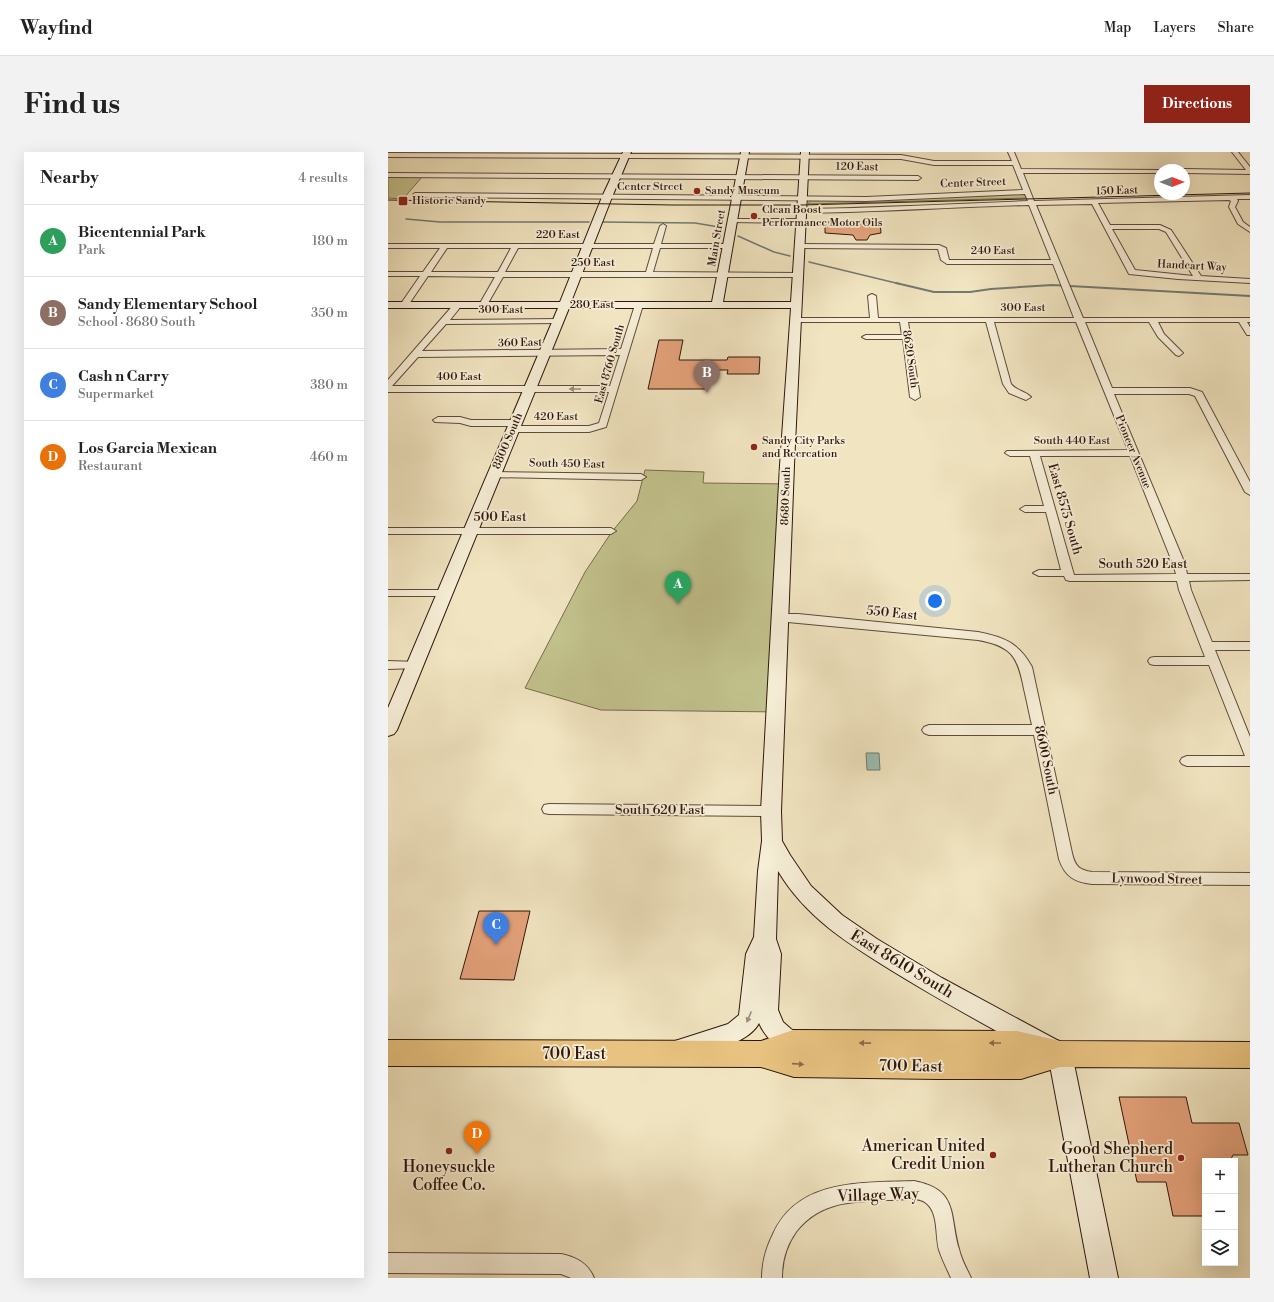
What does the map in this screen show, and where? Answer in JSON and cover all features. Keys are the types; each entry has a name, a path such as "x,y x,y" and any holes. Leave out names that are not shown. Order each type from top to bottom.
{"main road":[{"name":"700 East","path":"761,1054 793,1042 1017,1044 1060,1054 1250,1055"},
{"name":"700 East","path":"388,1053 761,1054 794,1064 1021,1066 1060,1054"}],"street":[{"name":"Pioneer Avenue","path":"1012,152 1179,564 1185,590 1250,754"},
{"path":"1234,152 1250,173"},
{"path":"389,153 446,156 507,154 626,154 683,163 745,154 805,154 865,171 901,157 934,163 1016,164"},
{"path":"502,162 507,154"},
{"path":"561,162 566,154"},
{"name":"8800 South","path":"388,730 545,354 587,246 626,154"},
{"name":"Main Street","path":"717,305 745,154"},
{"name":"8680 South","path":"765,939 768,870 772,840 772,811 795,320 805,154"},
{"path":"676,183 683,163"},
{"name":"120 East","path":"388,174 432,172 491,178 616,176 683,163 741,176 803,177 865,171 918,178"},
{"path":"491,178 497,169"},
{"path":"550,182 558,169"},
{"path":"865,171 866,199"},
{"path":"1020,171 1154,171"},
{"path":"1190,171 1250,173"},
{"path":"424,183 432,172"},
{"name":"Center Street","path":"420,189 415,195 481,193 607,197 866,199 1028,192"},
{"path":"543,196 547,189"},
{"path":"672,197 674,190"},
{"name":"150 East","path":"732,221 935,206 1250,197"},
{"path":"1231,198 1235,201 1232,208 1240,223 1248,229"},
{"path":"1094,202 1107,227 1160,227 1169,231 1198,278"},
{"path":"649,274 663,226"},
{"name":"Handcart Way","path":"1107,227 1132,272 1250,281"},
{"path":"1234,229 1248,229"},
{"name":"220 East","path":"388,246 728,246"},
{"path":"404,305 445,246"},
{"path":"483,305 516,246"},
{"name":"240 East","path":"800,246 939,246 942,248 944,260 947,262 1057,262"},
{"name":"250 East","path":"388,274 798,275"},
{"path":"872,296 874,320"},
{"name":"280 East","path":"388,305 796,305"},
{"path":"389,384 458,305"},
{"name":"East 8760 South","path":"600,427 604,422 639,305"},
{"path":"989,319 1006,384 1009,388 1026,397"},
{"name":"300 East","path":"795,320 1246,320"},
{"name":"8620 South","path":"904,320 915,398"},
{"path":"1152,320 1161,335 1179,353"},
{"path":"1246,320 1250,333"},
{"name":"300 East","path":"444,322 558,321"},
{"path":"866,337 907,338"},
{"name":"360 East","path":"415,354 545,354 625,352"},
{"name":"400 East","path":"389,384 530,389 614,389"},
{"path":"1108,391 1195,392 1199,394 1250,492"},
{"name":"420 East","path":"438,420 460,420 471,423 514,426 589,429 600,427"},
{"name":"South 440 East","path":"1010,453 1133,452"},
{"name":"East 8575 South","path":"1034,453 1068,573"},
{"name":"South 450 East","path":"494,476 641,477"},
{"path":"1025,509 1050,509"},
{"name":"500 East","path":"388,531 611,531"},
{"name":"South 520 East","path":"1039,573 1068,573 1070,578 1250,577"},
{"path":"388,593 445,593"},
{"name":"550 East","path":"781,618 806,618 988,637 1006,644 1019,654"},
{"path":"1207,646 1250,646"},
{"name":"8600 South","path":"1019,654 1026,667 1068,867"},
{"path":"1154,661 1213,661"},
{"path":"388,665 415,665"},
{"path":"929,730 1039,730"},
{"path":"1187,761 1250,761"},
{"name":"South 620 East","path":"548,809 772,811"},
{"name":"East 8610 South","path":"772,840 786,868 804,892 823,912 841,927 924,979 1060,1054"},
{"name":"Lynwood Street","path":"1068,867 1078,876 1092,878 1250,879"},
{"path":"765,939 770,954 766,1010 767,1016 776,1032 793,1042"},
{"path":"666,1054 734,1032 748,1022 752,1012 757,954 765,939"},
{"path":"1060,1054 1104,1278"},
{"name":"Village Way","path":"772,1278 773,1261 776,1249 788,1226 795,1216 803,1209 822,1198 844,1194 914,1190 922,1191 930,1195 943,1211 949,1250 961,1278"},
{"path":"388,1263 561,1264 570,1265 578,1270 584,1278"}],"green space":[{"path":"388,177 422,177 403,199 388,198"},
{"path":"1025,195 1026,198 808,204 811,200"},
{"path":"645,470 704,472 703,483 792,484 782,712 601,710 525,688 585,572 611,533 637,501"}],"water":[{"path":"866,753 879,753 880,770 867,770"}],"building":[{"path":"825,222 880,222 881,233 870,235 867,240 856,240 853,235 825,233"},
{"path":"659,340 683,340 679,360 727,360 728,357 760,357 759,374 727,374 728,370 711,370 708,389 648,389"},
{"path":"479,911 530,911 514,980 460,979"},
{"name":"Good Shepherd Lutheran Church","path":"1119,1097 1186,1097 1192,1123 1239,1123 1248,1155 1233,1155 1232,1158 1202,1158 1202,1216 1173,1216 1166,1182 1137,1182"}],"waterway":[{"path":"406,219 440,222 589,222"},
{"path":"603,222 695,223 719,227"},
{"path":"738,236 774,252 790,256"},
{"path":"809,262 900,284"},
{"path":"896,283 934,292 970,292 991,289 1052,285 1250,296"}],"tram line":[{"path":"388,200 672,205 802,205 1250,193"}],"place":[{"name":"Sandy Museum","path":"697,191"},
{"name":"Historic Sandy","path":"403,201"},
{"name":"Clean Boost Performance Motor Oils","path":"754,216"},
{"name":"Sandy Elementary School","path":"707,393"},
{"name":"Sandy City Parks and Recreation","path":"754,447"},
{"name":"Bicentennial Park","path":"678,604"},
{"name":"Cash n Carry","path":"496,945"},
{"name":"Honeysuckle Coffee Co.","path":"449,1151"},
{"name":"Los Garcia Mexican","path":"477,1154"},
{"name":"American United Credit Union","path":"993,1155"},
{"name":"Good Shepherd Lutheran Church","path":"1181,1158"}]}
